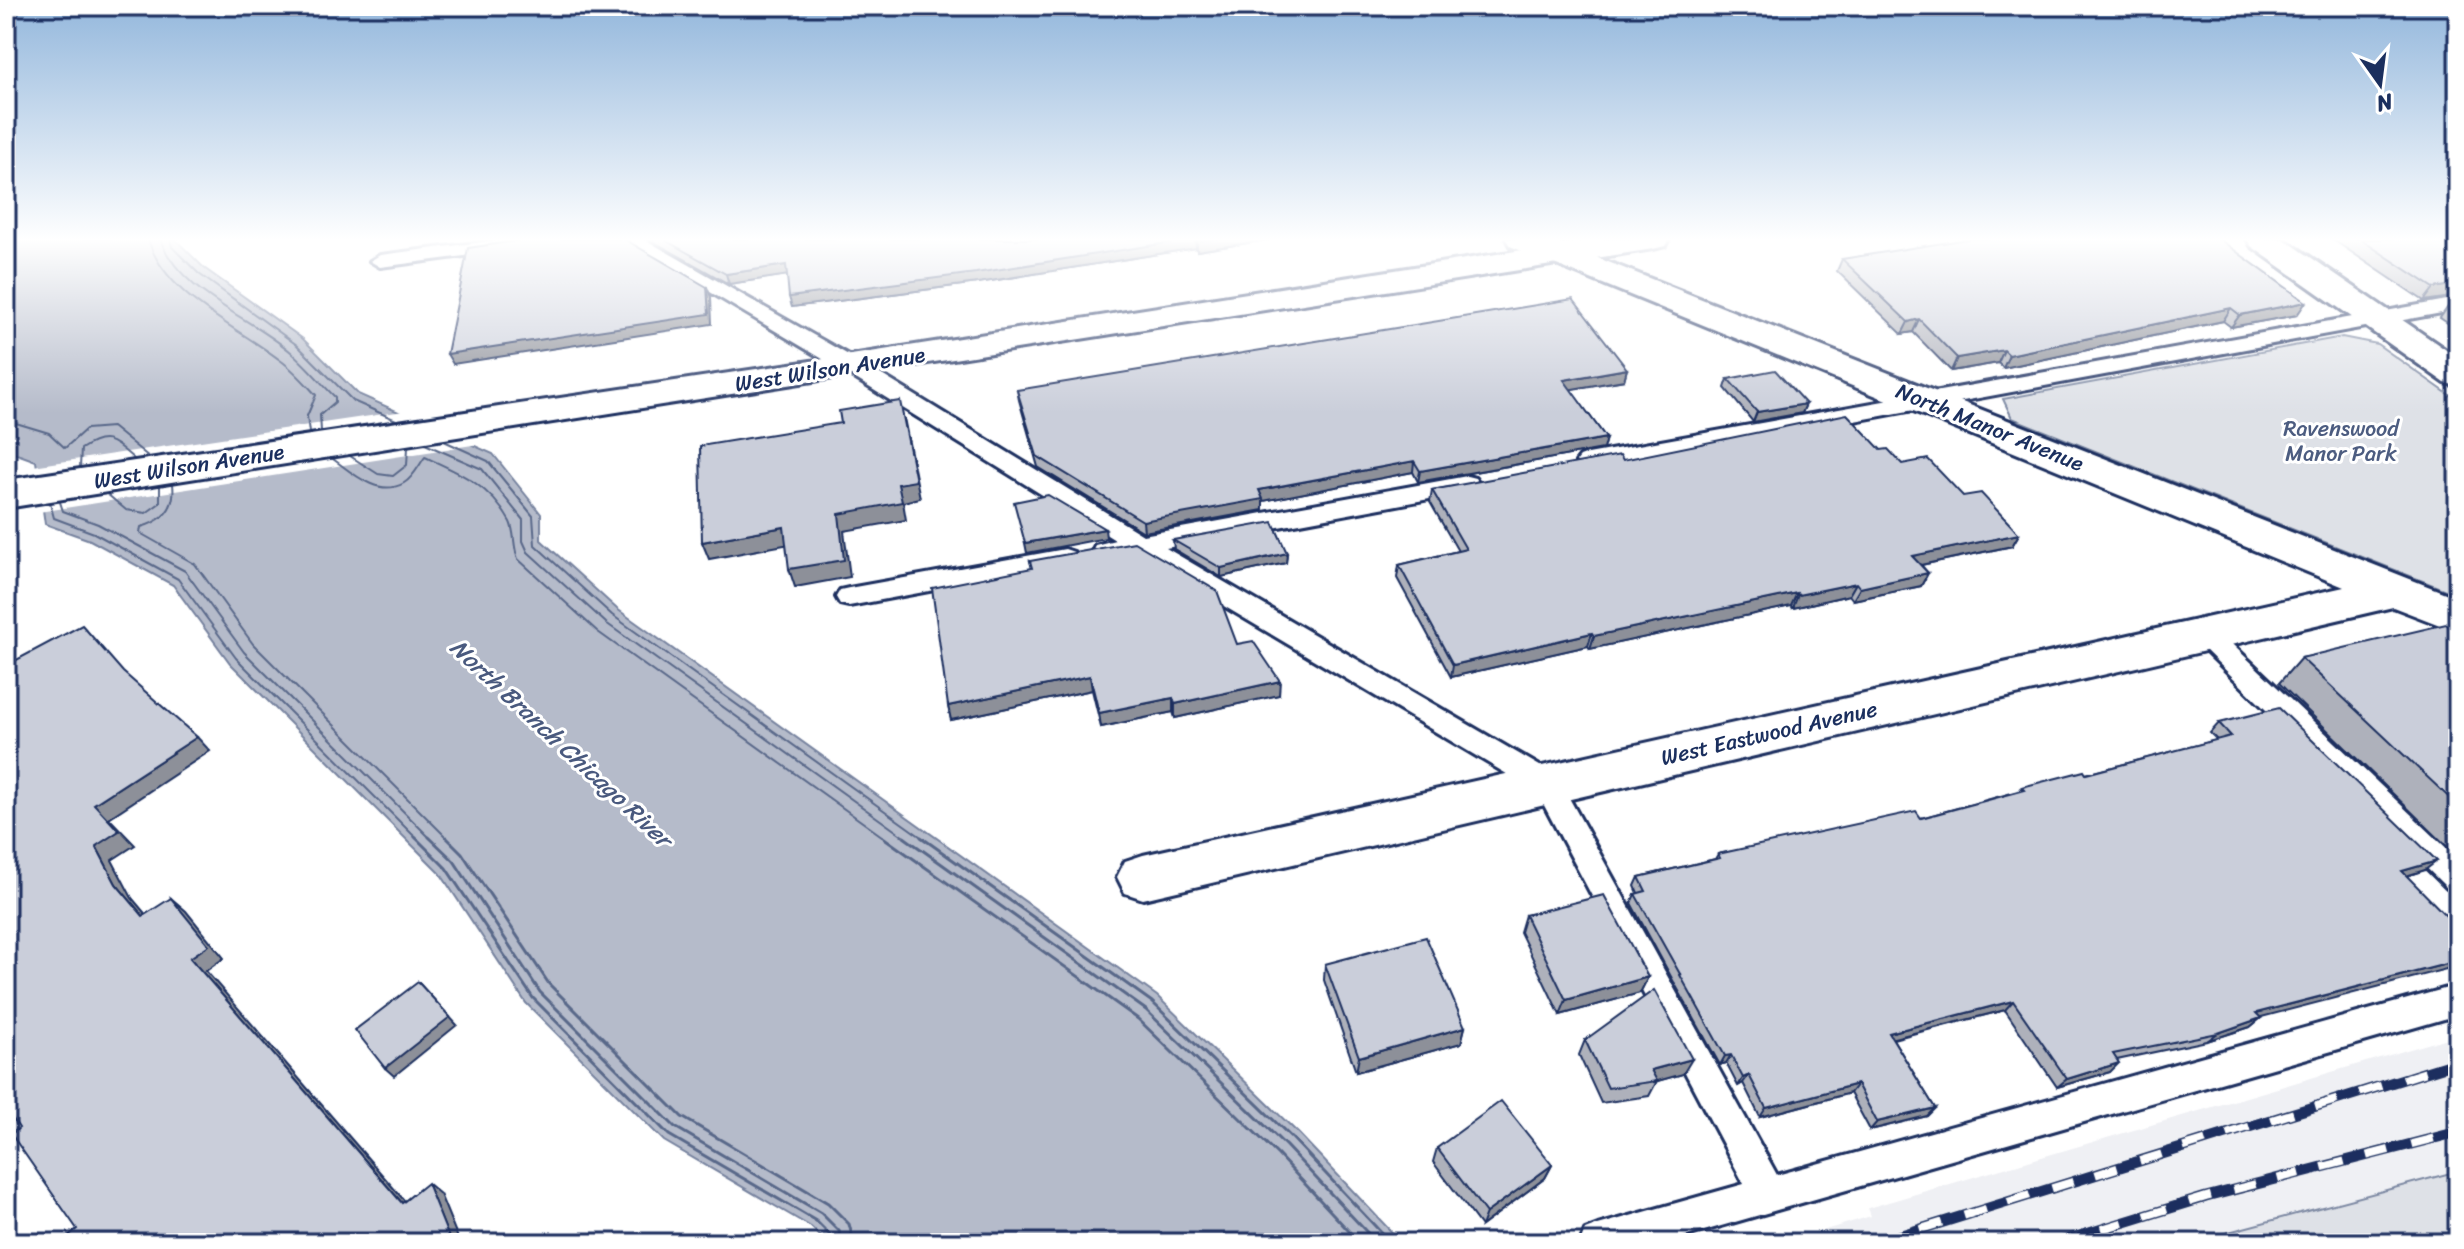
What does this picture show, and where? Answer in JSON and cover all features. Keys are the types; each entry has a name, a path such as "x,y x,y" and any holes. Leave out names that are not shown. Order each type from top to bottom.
{"street":[{"name":"West Wilson Avenue","path":"6,494 1282,297"},
{"name":"North Manor Avenue","path":"1669,297 2458,616"},
{"path":"2347,297 2458,375"},
{"name":"West Eastwood Avenue","path":"1143,877 2396,591"}],"lane":[{"path":"732,297 851,366 1139,544 1547,784 1769,1195"},
{"path":"1558,468 2458,304"},
{"path":"849,597 1496,479"},
{"path":"2204,633 2458,879"},
{"path":"1598,1243 2458,1000"}],"shaded area":[{"path":"2458,1035 2458,1171 2187,1243 1783,1243 1871,1216 1868,1208"}],"green space":[{"name":"Ravenswood Manor Park","path":"2342,337 2377,344 2458,401 2458,595 2012,418 2003,399"},
{"path":"2458,1171 2458,1243 2187,1243"}],"water":[{"name":"North Branch Chicago River","path":"6,297 245,297 303,339 358,394 493,454 541,514 541,540 617,609 1157,996 1299,1134 1402,1243 827,1243 811,1227 664,1141 526,1003 440,873 230,663 173,585 90,540 45,524 36,461 6,450"}],"pier":[{"path":"404,411 479,444 39,512 33,466"}],"building":[{"path":"458,297 708,297 709,314 447,354"},
{"path":"1882,297 2299,297 2306,302 2240,315 2231,308 2009,355 2004,350 1957,358 1919,319 1908,322"},
{"path":"1573,299 1627,369 1564,380 1606,438 1420,471 1414,461 1259,490 1263,499 1143,521 1037,456 1017,390"},
{"path":"1775,370 1806,404 1757,412 1728,379"},
{"path":"900,401 916,481 898,484 902,502 839,514 844,560 789,569 784,527 702,542 700,446 841,423 839,411"},
{"path":"1847,414 1881,450 1888,449 1902,464 1928,459 1963,496 1981,493 2019,534 1912,556 1928,573 1860,588 1856,583 1797,593 1594,636 1592,633 1453,665 1399,565 1466,549 1432,490 1620,455 1623,460"},
{"path":"1048,495 1105,529 1025,543 1014,502"},
{"path":"1273,522 1287,553 1221,568 1173,540"},
{"path":"1134,542 1217,591 1237,644 1253,641 1280,681 1175,704 1173,698 1099,713 1090,676 948,706 932,588 1032,568 1030,561"},
{"path":"2446,624 2458,633 2458,806 2301,658"},
{"path":"82,625 123,672 197,737 94,804 119,831 96,846 116,884 143,916 171,898 209,945 190,958 402,1203 427,1183 451,1243 72,1243 67,1237 77,1229 11,1134 19,1128 6,1109 6,661 9,664"},
{"path":"2279,708 2437,861 2402,871 2458,928 2458,961 2256,1013 2261,1018 2218,1033 2113,1054 2119,1063 2067,1079 2013,1001 1889,1033 1935,1108 1877,1122 1857,1084 1766,1108 1749,1075 1743,1078 1731,1055 1725,1056 1635,894 1646,891 1639,877 1720,858 1718,854 1916,811 1921,818 2025,790 2022,787 2084,771 2086,774 2231,736 2219,723"},
{"path":"1604,895 1648,977 1566,1000 1525,915"},
{"path":"1426,937 1465,1027 1359,1057 1325,964"},
{"path":"418,982 450,1017 385,1068 355,1030"},
{"path":"1654,990 1692,1059 1651,1070 1657,1081 1608,1088 1585,1040"},
{"path":"1501,1101 1552,1165 1486,1213 1437,1148"}],"railway":[{"path":"1876,1243 2458,1062"},
{"path":"2057,1243 2206,1197 2458,1132"}]}
